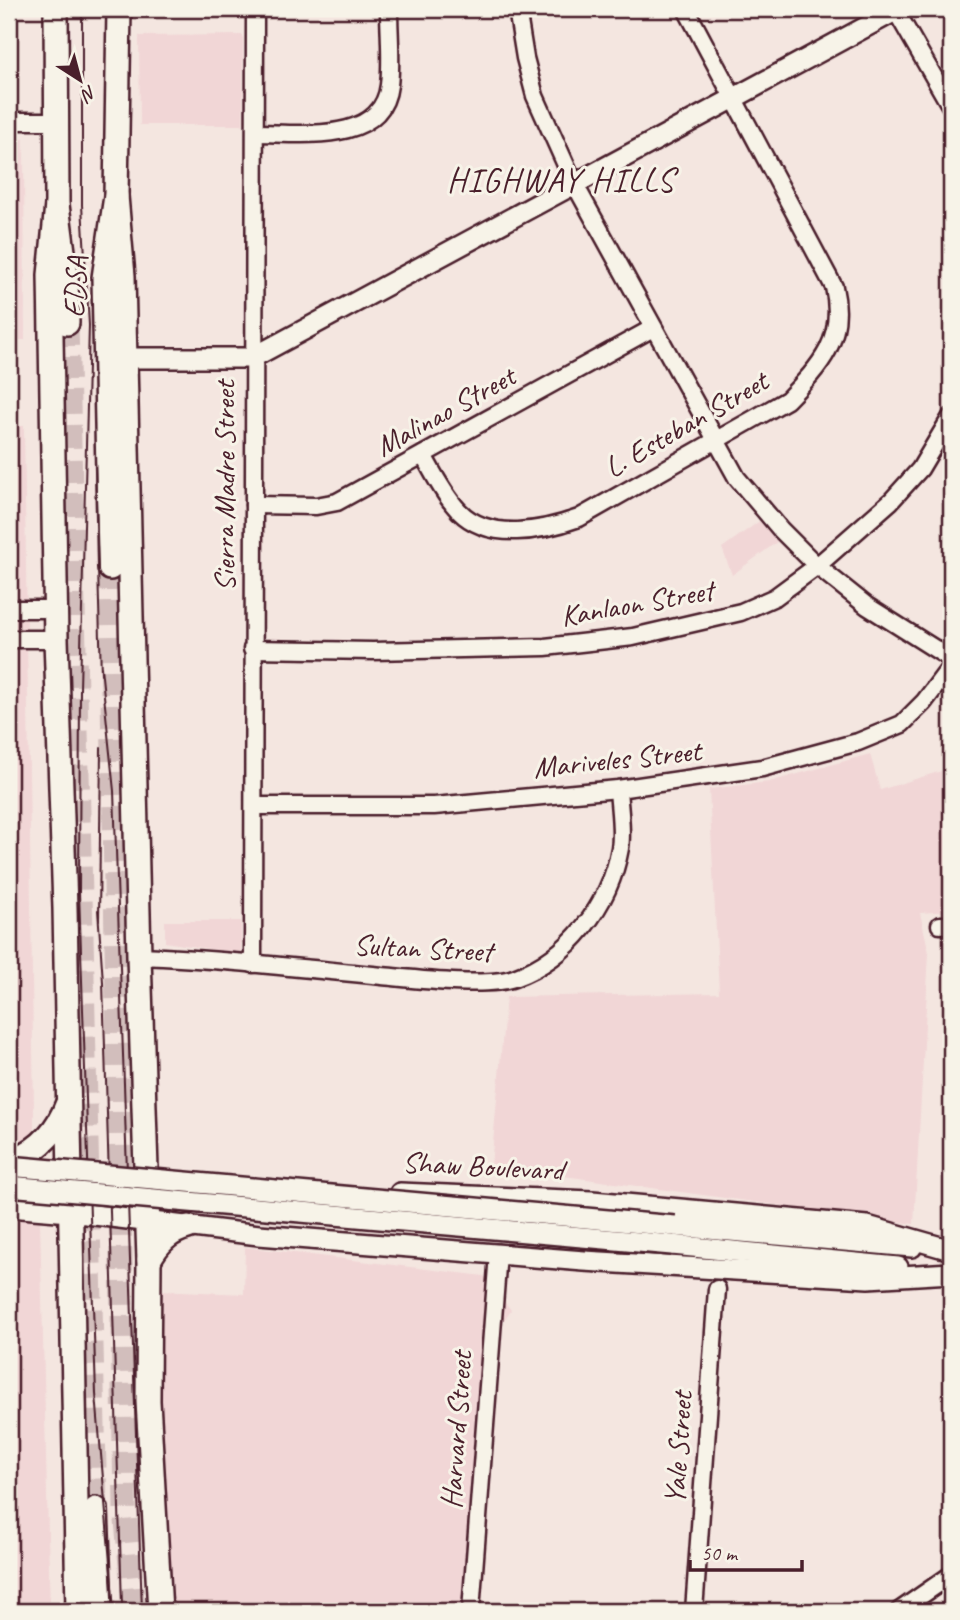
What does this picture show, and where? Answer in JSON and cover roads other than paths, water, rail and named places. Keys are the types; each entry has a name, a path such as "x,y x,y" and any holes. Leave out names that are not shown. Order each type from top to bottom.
{"highway":[{"name":"EDSA","path":"55,9 57,205 66,275 67,323"},
{"name":"EDSA","path":"110,568 104,278 116,196 119,9"},
{"path":"116,196 122,276 148,1222 148,1401 160,1611"},
{"path":"57,205 50,275 55,639 65,908 78,1611"},
{"path":"12,1160 37,1147 51,1133 69,1099"},
{"path":"9,1184 71,1187 122,1185 136,1179 146,1170"},
{"path":"70,1212 100,1195 147,1193 328,1211 510,1223"},
{"path":"149,1260 167,1236 188,1227"},
{"path":"96,1509 100,1611"}],"main road":[{"path":"123,358 252,358 897,10"},
{"name":"Shaw Boulevard","path":"12,1160 331,1187 592,1201 867,1226 951,1250"},
{"name":"Shaw Boulevard","path":"12,1160 673,1236 951,1272"},
{"name":"Shaw Boulevard","path":"9,1184 673,1236 951,1250"},
{"path":"325,1240 331,1187"},
{"path":"505,1198 510,1223 522,1255"},
{"path":"498,1252 510,1223 528,1199"},
{"name":"Shaw Boulevard","path":"9,1207 325,1240 741,1272 868,1278 951,1272"}],"street":[{"name":"Sierra Madre Street","path":"253,964 252,358 255,9"},
{"path":"256,133 326,133 363,126 381,110 389,87 389,9"},
{"path":"517,9 535,96 574,183 737,478 781,530 817,566 867,606 951,659"},
{"name":"L. Esteban Street","path":"423,455 458,510 473,522 516,531 555,526 579,518 787,400 826,354 835,335 839,308 834,287 686,9"},
{"path":"897,10 951,107"},
{"path":"9,121 56,121"},
{"name":"Malinao Street","path":"254,505 316,506 337,502 653,328"},
{"name":"Kanlaon Street","path":"252,649 373,652 545,647 633,637 741,612 775,597 817,566 873,517 920,469 951,417"},
{"path":"9,609 55,609"},
{"path":"30,609 33,624 31,639"},
{"path":"9,639 55,639"},
{"name":"Mariveles Street","path":"254,806 434,806 618,789 762,768 881,734 902,724 924,702 951,666"},
{"name":"Sultan Street","path":"139,957 428,980 492,982 512,979 565,946 589,922 604,900 620,847 618,789"},
{"name":"Harvard Street","path":"471,1611 498,1252"},
{"name":"Yale Street","path":"695,1611 717,1289"},
{"path":"900,1611 951,1574"}],"tunnel":[{"path":"67,323 96,1509"},
{"path":"110,568 125,1509 134,1611"}],"tram line":[{"path":"82,9 82,205 89,325 80,689 79,892 96,1394 114,1611"},
{"path":"95,461 101,675"},
{"path":"101,667 114,791 142,1611"},
{"path":"99,920 101,748"},
{"path":"98,910 103,982 122,1606"}],"district":[{"name":"HIGHWAY HILLS","path":"561,179"}]}
